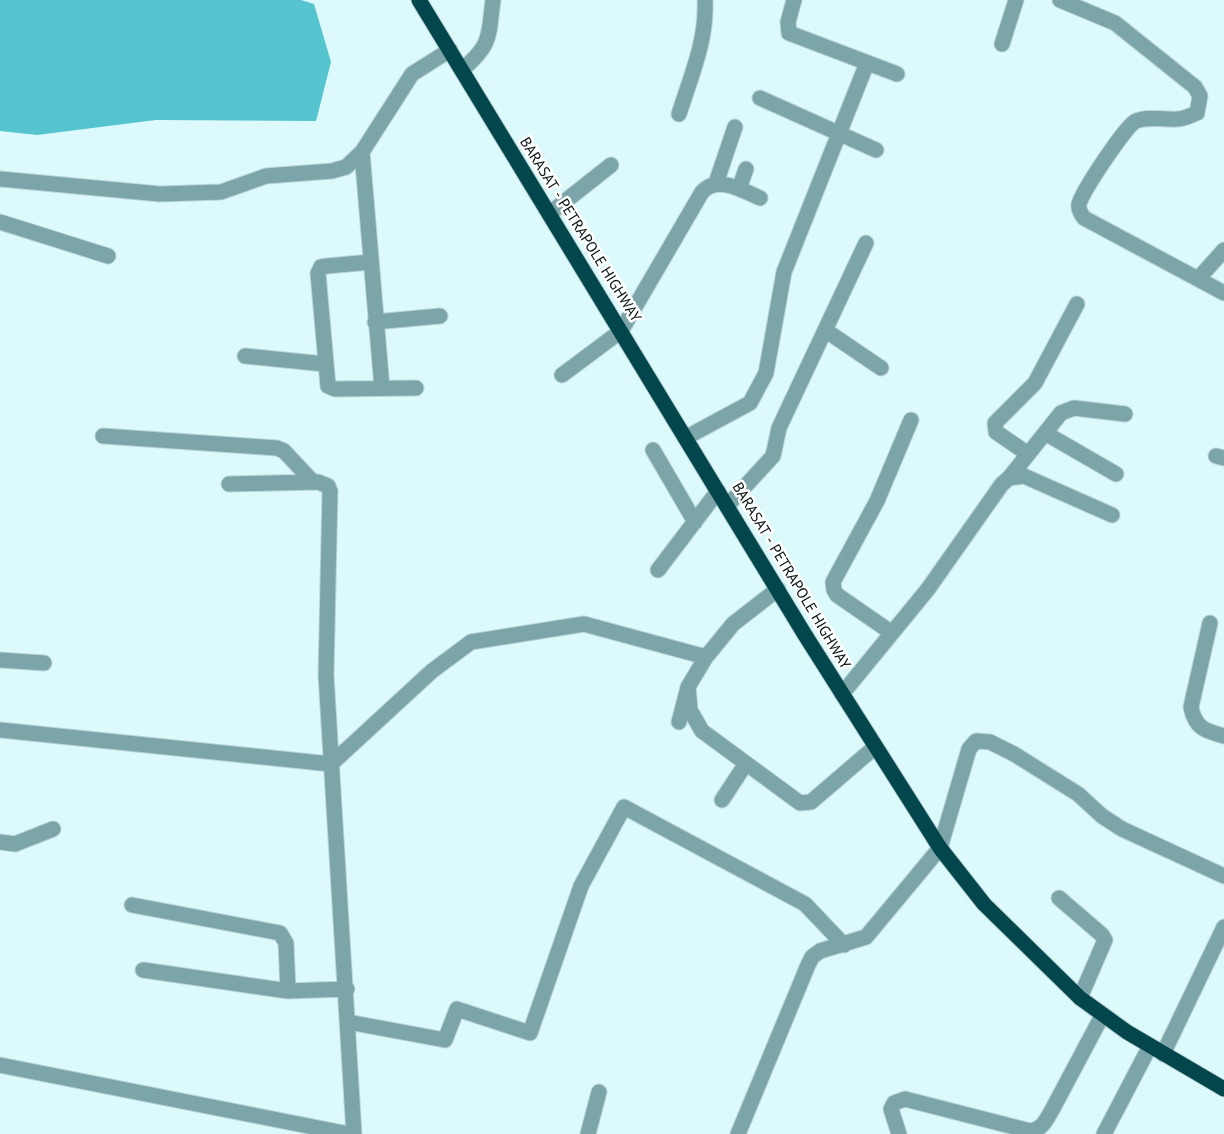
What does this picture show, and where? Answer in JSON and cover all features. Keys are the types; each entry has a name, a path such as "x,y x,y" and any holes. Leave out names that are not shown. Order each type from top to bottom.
{"highway":[{"name":"BARASAT - PETRAPOLE HIGHWAY","path":"419,0 842,694 940,848 984,904 1080,998 1102,1016 1224,1089"}],"street":[{"path":"462,70 481,54 485,47 493,0"},
{"path":"679,114 702,44 706,22 705,0"},
{"path":"794,0 788,22 789,33 896,74"},
{"path":"1002,44 1016,0"},
{"path":"1060,0 1115,23 1195,86 1200,96 1200,105 1197,113 1181,119 1144,119 1132,123 1107,156 1079,205 1084,218 1224,293"},
{"path":"0,179 160,194 221,192 266,176 332,171 346,167 362,152 405,81 418,70 450,50"},
{"path":"685,438 750,403 760,388 766,373 784,272 866,63"},
{"path":"760,98 876,150"},
{"path":"716,183 734,127"},
{"path":"362,152 382,388"},
{"path":"549,214 611,165"},
{"path":"739,189 746,169"},
{"path":"562,375 621,331 702,192 716,183 739,189 760,198"},
{"path":"0,222 108,256"},
{"path":"727,506 764,468 773,456 779,428 866,243"},
{"path":"1198,279 1224,250"},
{"path":"371,262 321,267 318,273 328,386 330,388 416,388"},
{"path":"1028,454 996,432 995,423 1035,382 1077,304"},
{"path":"375,322 440,316"},
{"path":"825,330 881,368"},
{"path":"245,356 325,364"},
{"path":"842,694 928,588 1002,484 1067,409 1074,408 1125,414"},
{"path":"892,633 838,595 834,590 833,582 877,501 912,420"},
{"path":"1045,433 1116,474"},
{"path":"103,436 277,448 284,451 313,482"},
{"path":"653,450 695,522"},
{"path":"1009,478 1024,476 1112,516"},
{"path":"229,484 313,482 323,483 328,486 330,491 326,675 347,989 354,1134"},
{"path":"658,570 718,491"},
{"path":"679,722 688,687 706,657 733,624 778,589"},
{"path":"1210,623 1191,707 1193,720 1199,727 1224,736"},
{"path":"0,730 331,764 432,671 471,642 584,624 706,657"},
{"path":"0,660 44,663"},
{"path":"688,687 690,710 702,731 793,799 805,804 811,802 875,747"},
{"path":"738,1134 812,957 820,952 866,937 876,928 940,848 969,749 976,741 983,740 1014,754 1066,786 1102,816 1122,829 1224,876"},
{"path":"722,800 746,765"},
{"path":"348,1022 445,1040 458,1009 530,1033 581,886 624,807 805,904 844,944"},
{"path":"0,842 15,844 53,829"},
{"path":"1059,898 1102,935 1105,940 1080,998"},
{"path":"132,905 280,933 286,943 288,991"},
{"path":"1104,1134 1156,1050 1224,927"},
{"path":"143,970 288,991 347,989"},
{"path":"899,1134 891,1109 894,1102 904,1099 1037,1132 1044,1124 1102,1016"},
{"path":"0,1065 349,1134"},
{"path":"588,1134 599,1092"}],"water":[{"path":"0,0 301,0 314,4 331,62 316,121 156,120 37,135 0,131"}]}
